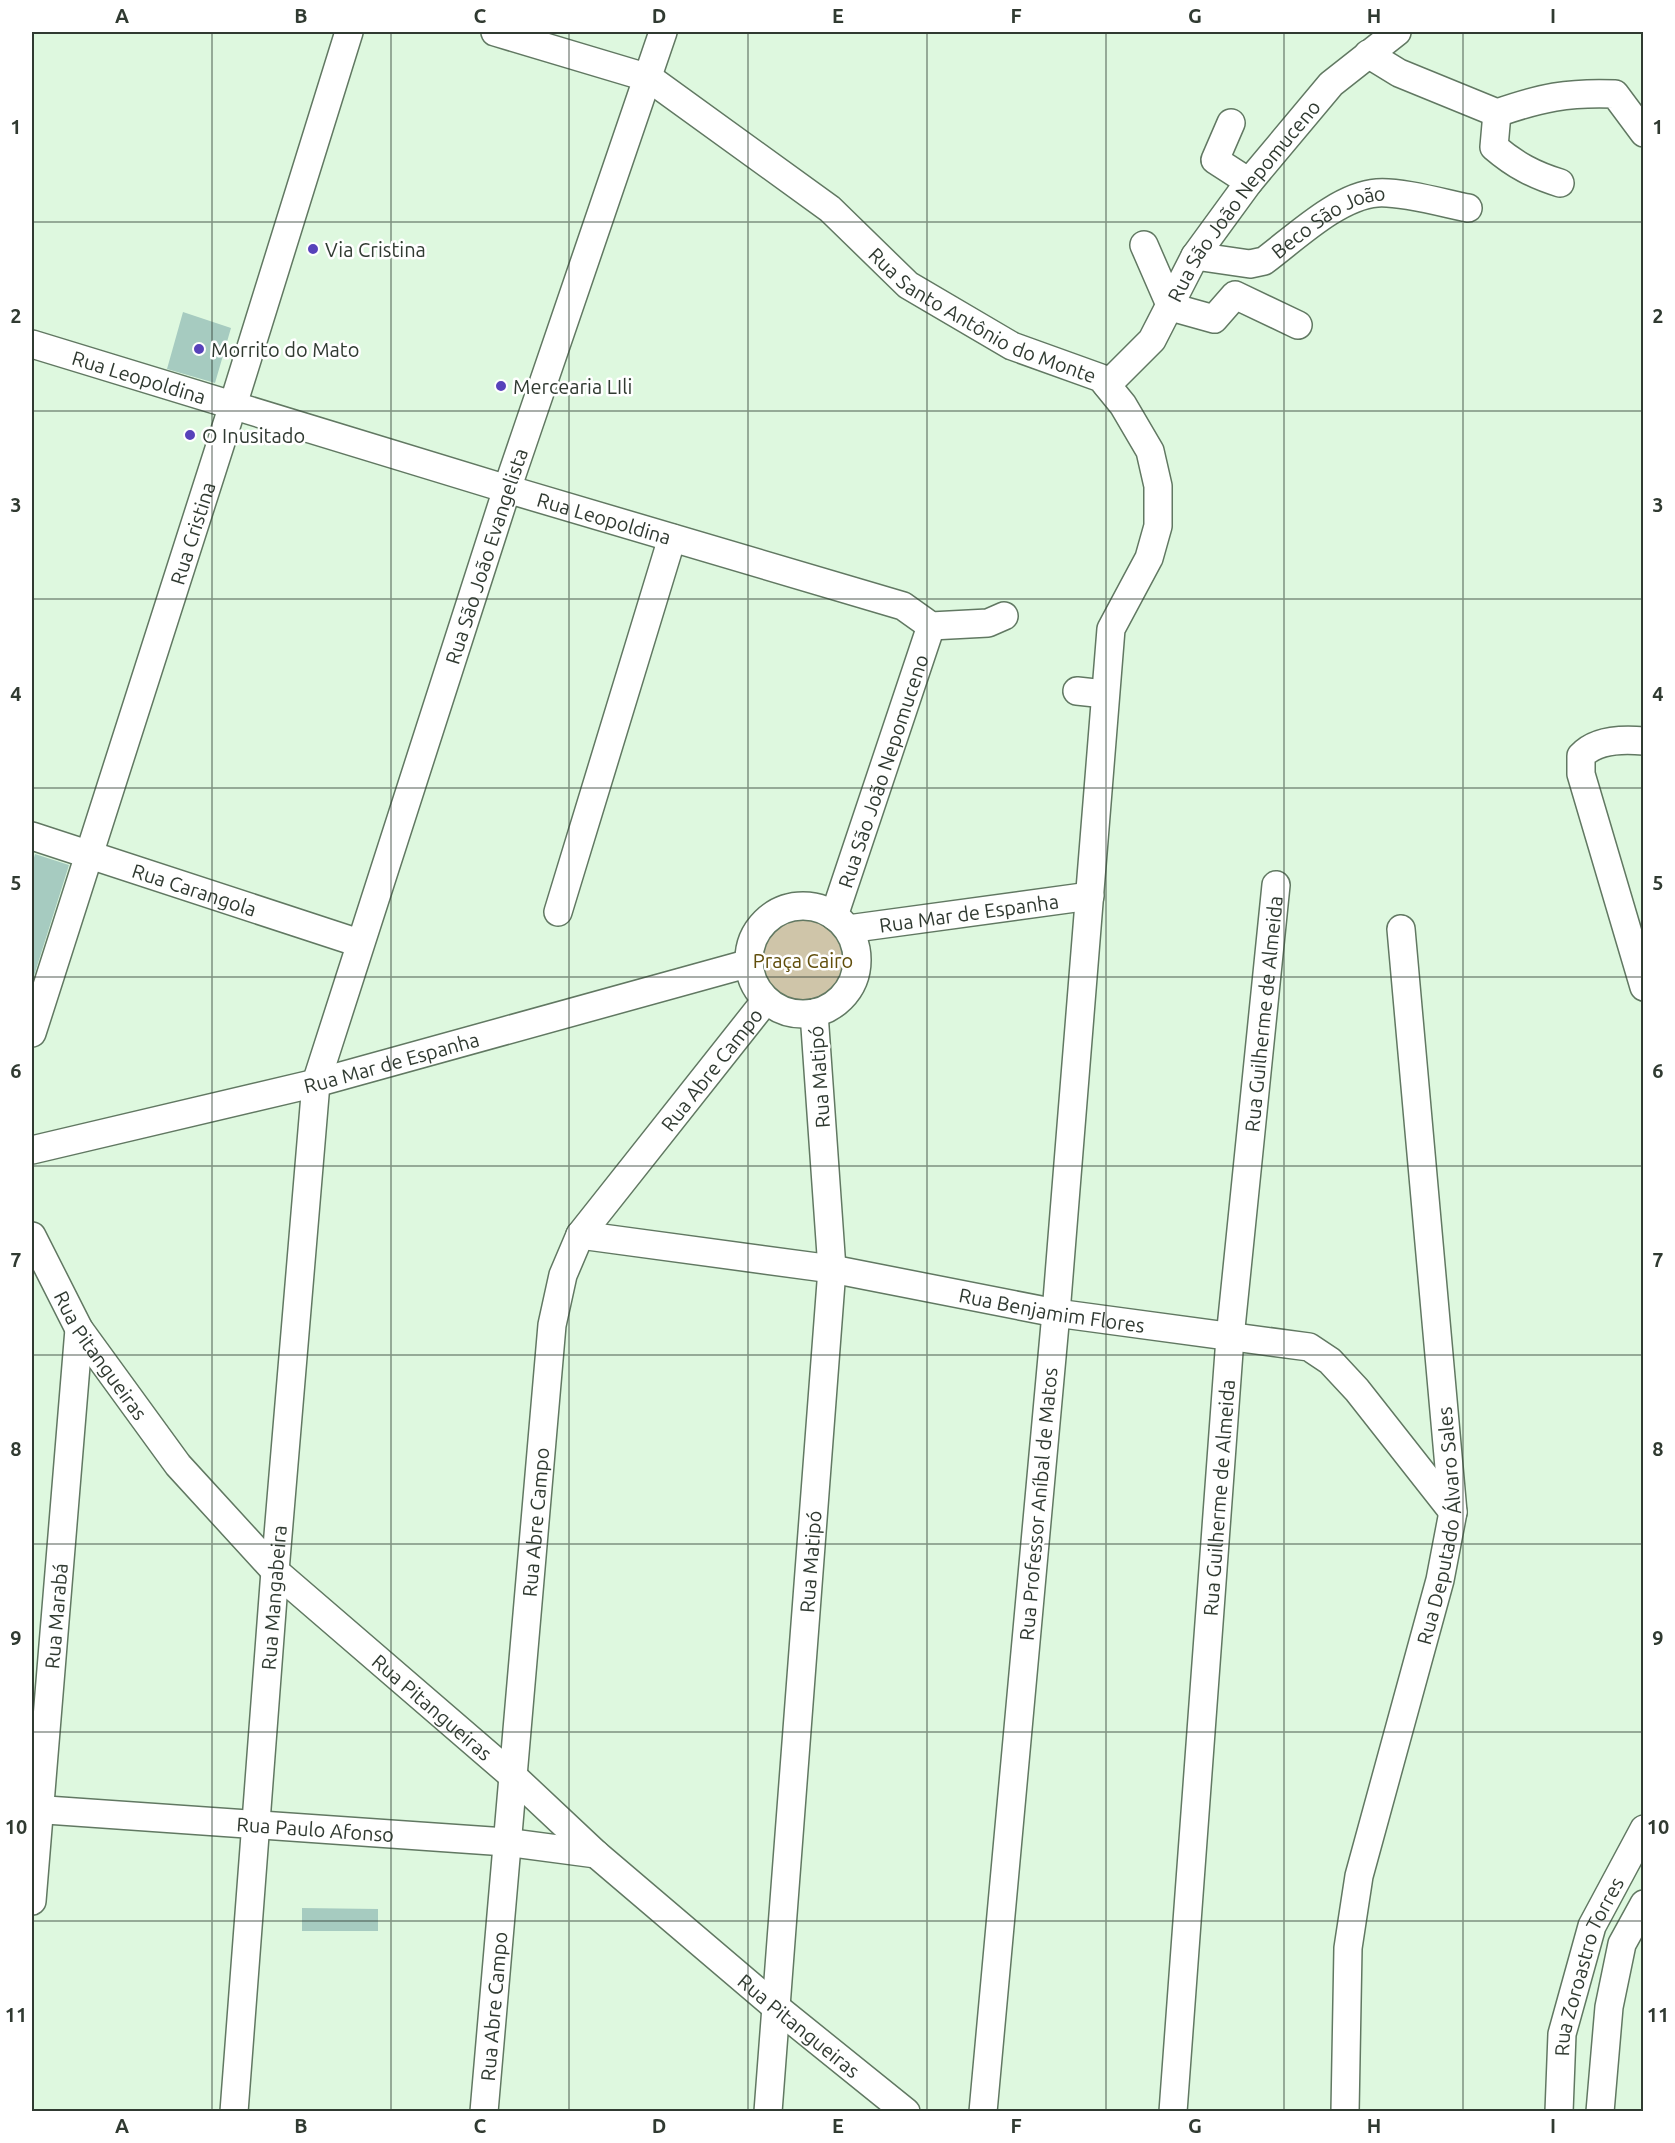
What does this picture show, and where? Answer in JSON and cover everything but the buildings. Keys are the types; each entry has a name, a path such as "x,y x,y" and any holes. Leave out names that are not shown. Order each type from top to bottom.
{"street":[{"name":"Rua Cristina","path":"32,1033 233,405 349,32"},
{"name":"Rua Santo Antônio do Monte","path":"495,32 649,78 830,210 908,285 1012,346 1101,378 1123,405 1150,451 1158,486 1158,526 1149,558 1111,629 1090,896"},
{"name":"Rua São João Evangelista","path":"315,1083 507,489 663,32"},
{"name":"Rua São João Nepomuceno","path":"1107,385 1152,340 1195,256 1249,182 1331,84 1397,32"},
{"path":"1368,54 1399,73 1497,113 1535,100 1576,93 1615,94 1644,133"},
{"path":"1497,113 1494,147 1514,164 1535,175 1560,183"},
{"path":"1231,123 1215,160 1249,182"},
{"name":"Beco São João","path":"1195,256 1250,264 1264,261 1348,199 1377,193 1400,194 1468,207"},
{"path":"1144,245 1171,306 1214,319 1235,295 1298,325"},
{"name":"Rua Leopoldina","path":"32,344 507,489 903,606 931,626"},
{"path":"558,912 672,538"},
{"path":"931,626 988,623 1004,616"},
{"name":"Rua São João Nepomuceno","path":"841,922 931,626"},
{"path":"1077,691 1106,694"},
{"path":"1644,741 1628,739 1589,747 1581,756 1581,774 1644,987"},
{"name":"Rua Carangola","path":"32,836 359,943"},
{"name":"Rua Guilherme de Almeida","path":"1173,2112 1230,1338 1276,885"},
{"name":"Rua Mar de Espanha","path":"841,922 1090,896"},
{"name":"Rua Professor Aníbal de Matos","path":"983,2112 1056,1313 1090,896"},
{"path":"806,906 821,909 841,922 855,945 857,962 853,980 844,995 831,1006 814,1012 791,1012 766,1000 753,980 750,963 751,948 756,934 765,922 791,907 806,906"},
{"name":"Rua Deputado Álvaro Sales","path":"1345,2112 1348,1948 1359,1876 1440,1580 1453,1512 1401,929"},
{"name":"Rua Mar de Espanha","path":"32,1150 315,1083 750,963"},
{"name":"Rua Abre Campo","path":"484,2112 552,1325 563,1275 580,1235 766,1000"},
{"name":"Rua Matipó","path":"768,2112 832,1269 814,1012"},
{"name":"Rua Mangabeira","path":"234,2112 274,1571 315,1083"},
{"name":"Rua Benjamim Flores","path":"580,1235 832,1269 1056,1313 1309,1347 1330,1360 1453,1512"},
{"name":"Rua Pitangueiras","path":"32,1236 79,1329 178,1465 274,1571 514,1777 596,1854 777,2008 906,2112"},
{"name":"Rua Marabá","path":"32,1901 35,1810 79,1329"},
{"name":"Rua Paulo Afonso","path":"35,1810 506,1842 596,1854"},
{"name":"Rua Zoroastro Torres","path":"1559,2112 1562,2034 1592,1926 1644,1829"},
{"path":"1600,2112 1609,2007 1622,1944 1644,1904"}],"green space":[{"name":"Praça Cairo","path":"803,912 821,915 837,926 848,942 851,960 848,978 837,994 821,1005 803,1008 785,1005 769,994 758,978 755,960 758,942 769,926 785,915"}],"place":[{"name":"Via Cristina","path":"313,249"},
{"name":"Morrito do Mato","path":"199,349"},
{"name":"Mercearia LIli","path":"501,386"},
{"name":"O Inusitado","path":"190,435"}]}
